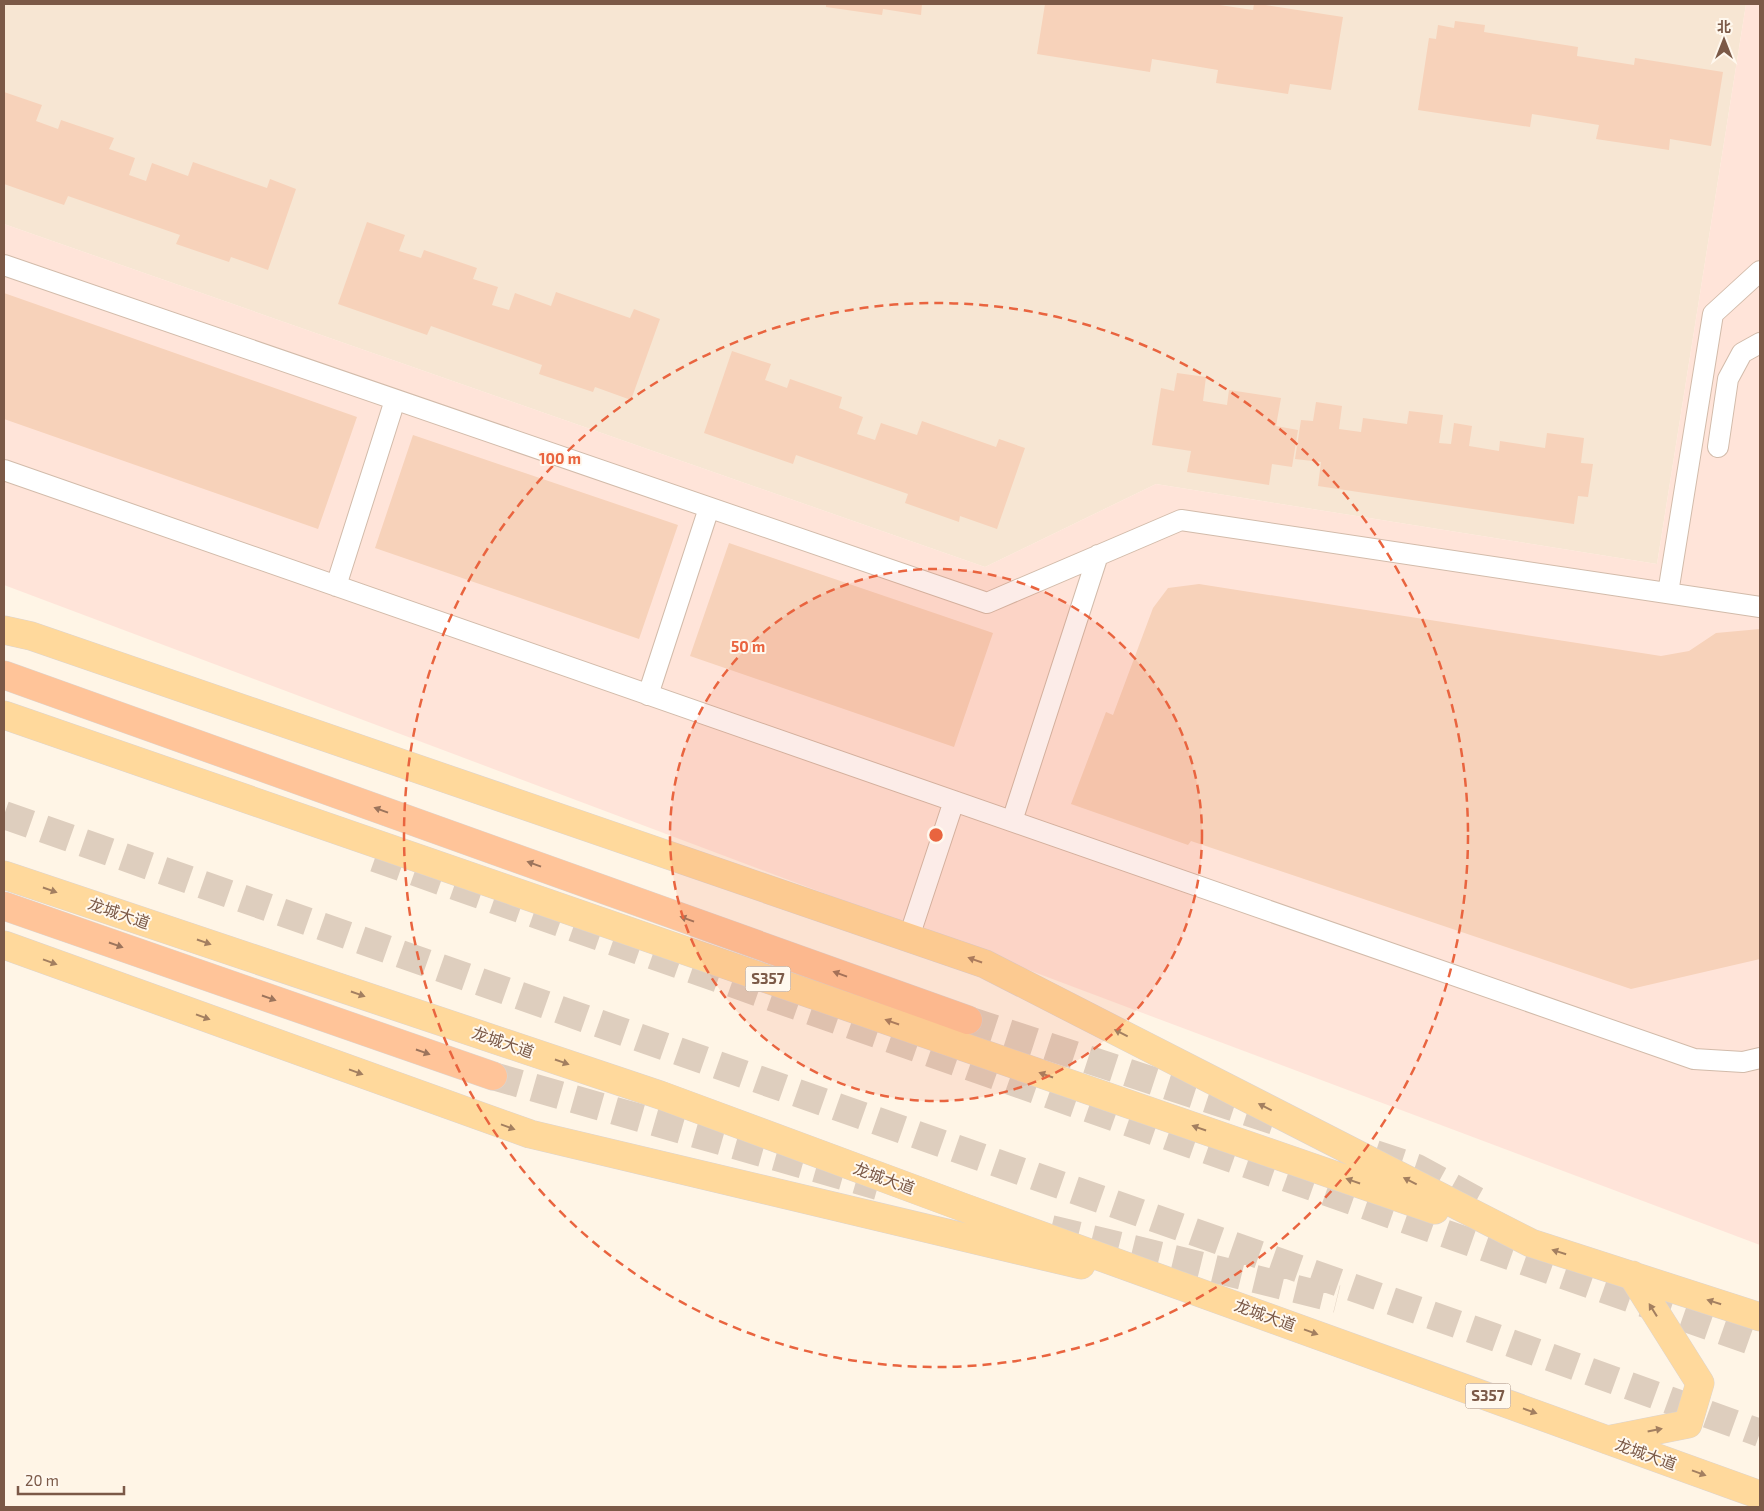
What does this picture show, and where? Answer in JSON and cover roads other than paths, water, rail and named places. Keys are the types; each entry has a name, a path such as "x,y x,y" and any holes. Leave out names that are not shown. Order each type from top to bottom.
{"highway":[{"path":"4,675 968,1020"},
{"path":"4,906 492,1076"}],"main road":[{"path":"4,630 31,636 985,964 1531,1243"},
{"name":"S357","path":"4,714 1531,1243 1760,1317"},
{"name":"龙城大道","path":"4,875 660,1095 1760,1495"},
{"path":"4,945 530,1134 1216,1297"},
{"path":"1607,1440 1688,1424 1700,1384 1632,1276"}],"lane":[{"path":"4,265 988,603 1181,520 1760,607"},
{"path":"1668,593 1713,314 1760,270"},
{"path":"1718,447 1728,379 1742,353 1760,343"},
{"path":"336,586 395,400"},
{"path":"4,470 1694,1059 1744,1062 1760,1058"},
{"path":"648,695 709,508"},
{"path":"1012,821 1098,555"},
{"path":"909,937 954,801"}],"tunnel":[{"path":"4,815 1494,1337 1760,1433"},
{"path":"375,858 1760,1344"},
{"path":"968,1020 1275,1121"},
{"path":"493,1076 878,1186"},
{"path":"1375,1154 1417,1168 1481,1203"},
{"path":"1051,1229 1337,1299"}]}
